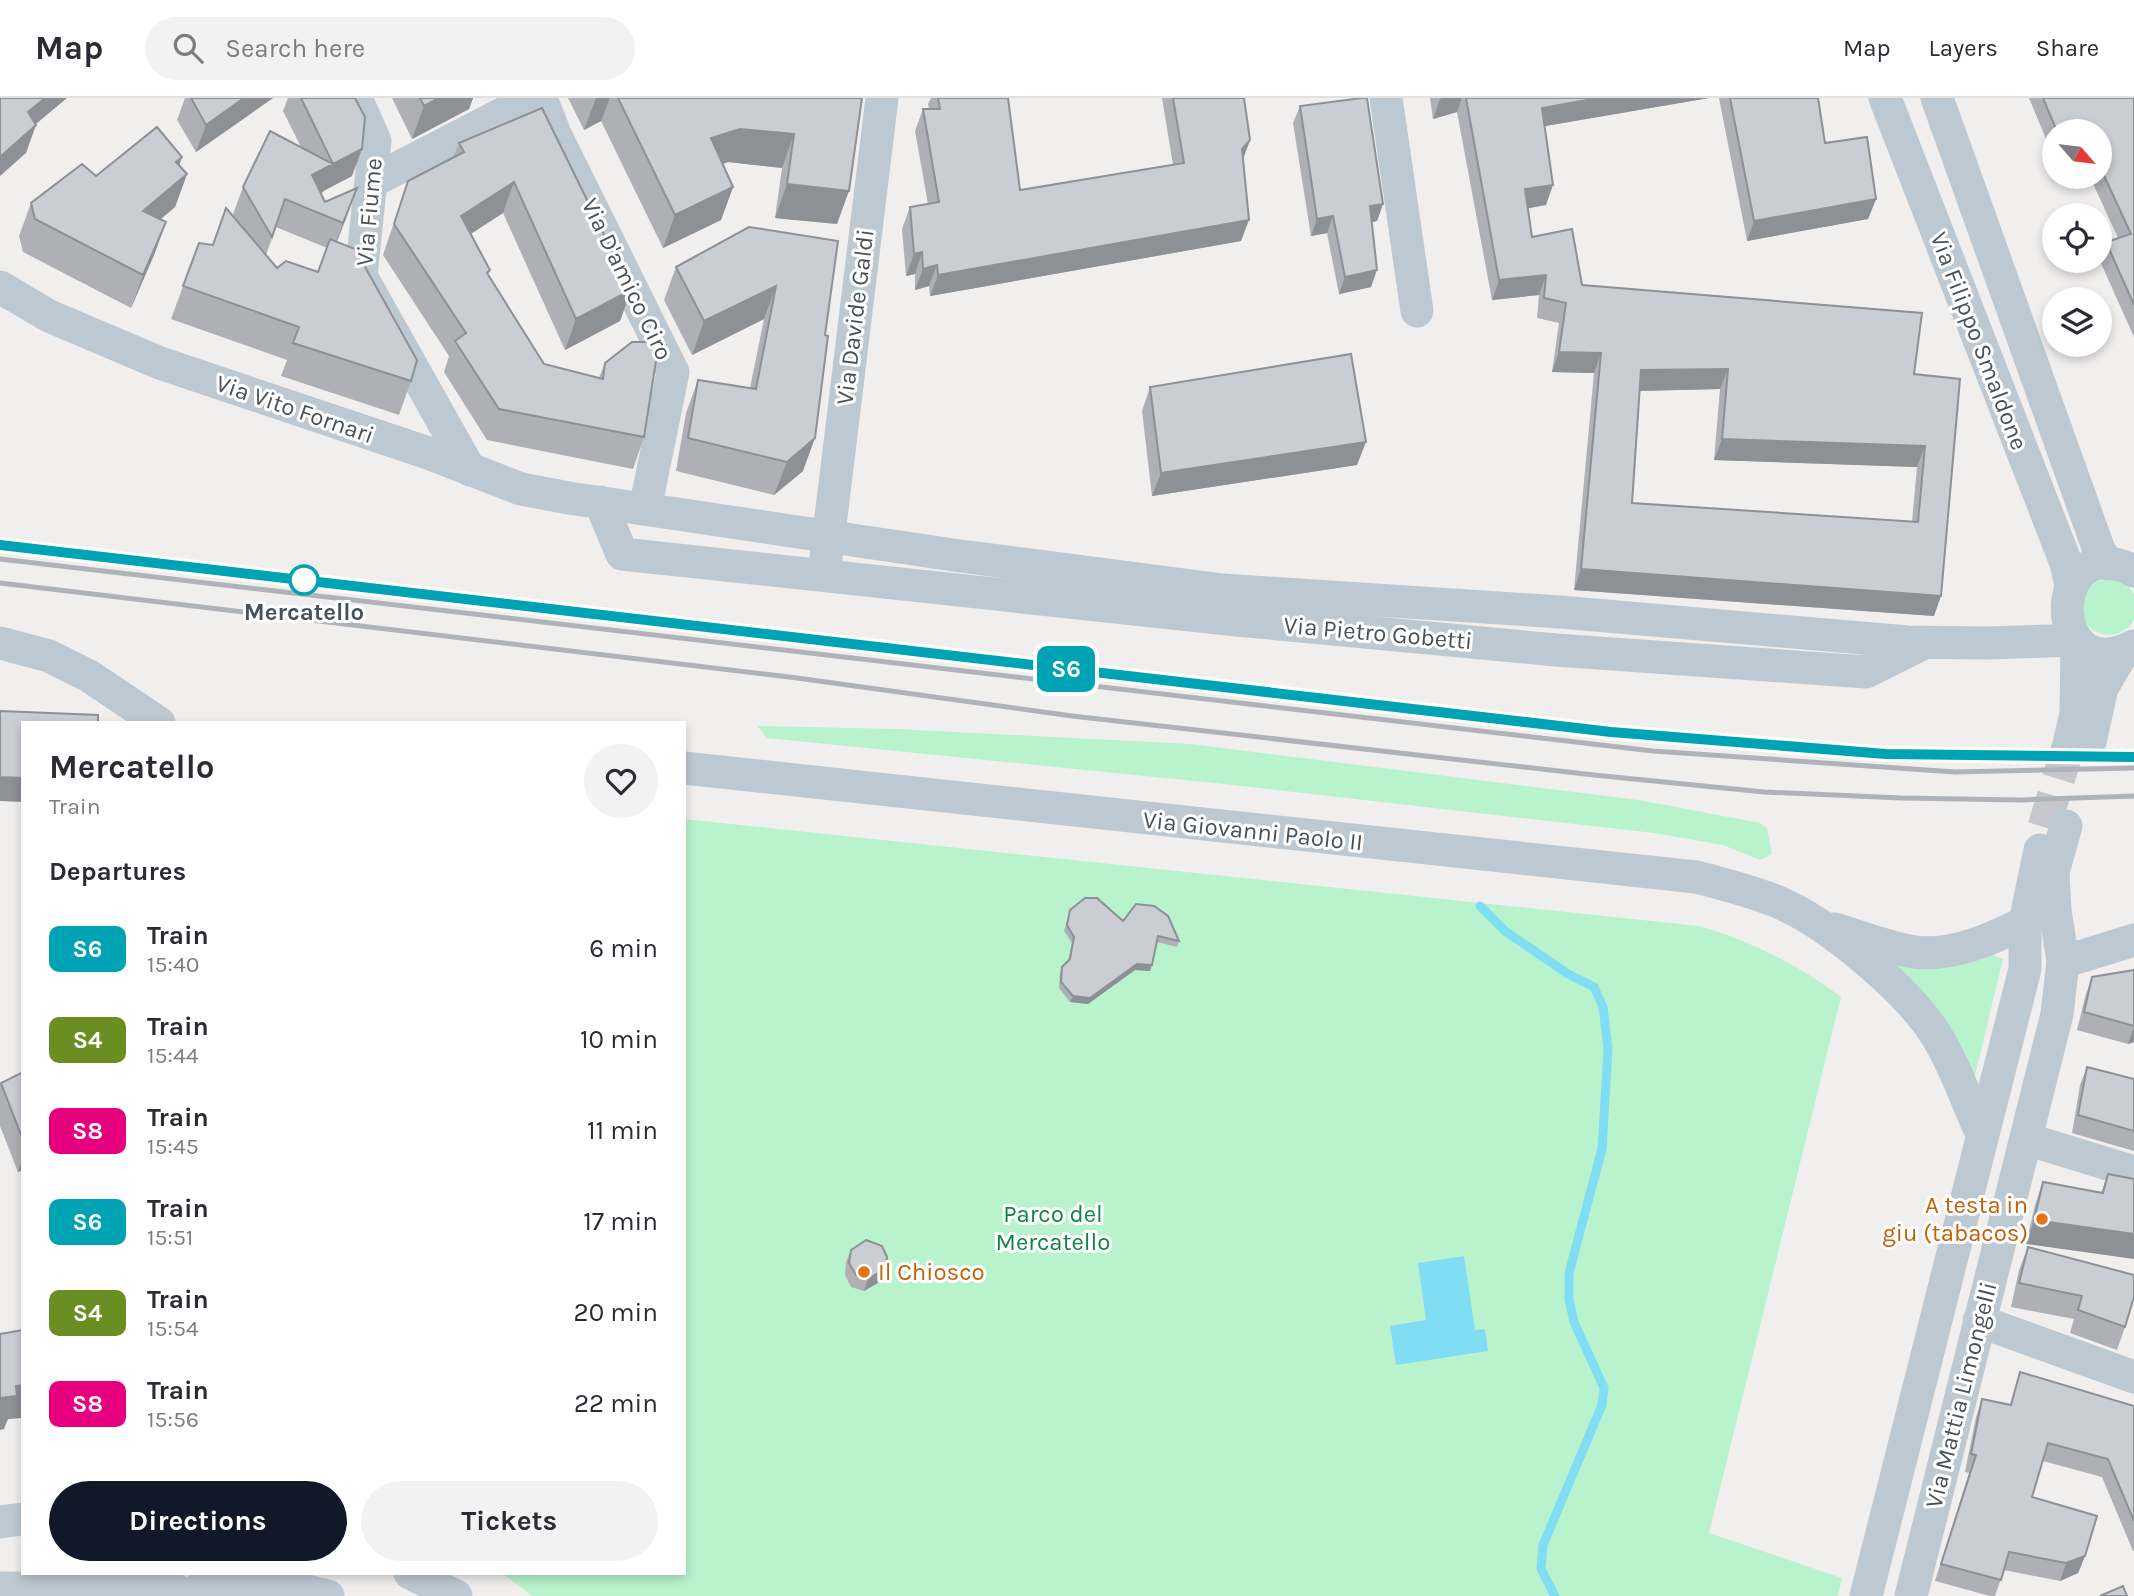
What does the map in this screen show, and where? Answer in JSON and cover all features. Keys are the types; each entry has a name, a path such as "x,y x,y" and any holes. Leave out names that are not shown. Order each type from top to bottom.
{"street":[{"name":"Via Fiume","path":"356,98 375,141 373,181 363,238 361,276 470,470"},
{"path":"373,181 533,98"},
{"name":"Via D'amico Ciro","path":"541,98 555,134 673,372 645,509"},
{"name":"Via Davide Galdi","path":"824,576 882,98"},
{"path":"1386,98 1417,311"},
{"name":"Via Filippo Smaldone","path":"1885,98 2066,563 2071,585"},
{"name":"Via Filippo Smaldone","path":"1937,98 2099,550 2121,567"},
{"name":"Via Vito Fornari","path":"0,287 49,316 115,346 521,489 828,535"},
{"path":"600,502 622,554 824,576"},
{"name":"Via Pietro Gobetti","path":"828,535 1143,595 1571,650 1866,672 1926,642"},
{"path":"2121,567 2093,566 2079,575 2071,585 2065,614 2068,628 2077,640 2100,653 2128,649"},
{"name":"Via Pietro Gobetti","path":"824,576 1143,595 1320,598 1574,614 1926,642 2077,640"},
{"path":"1571,650 1574,614"},
{"path":"2077,640 2076,714 2079,744 2102,688 2128,649"},
{"path":"0,643 49,656 89,676 156,721"},
{"name":"Via Giovanni Paolo II","path":"686,768 1696,877 1745,890 1781,903 1890,978 1919,1011 1948,1057 1981,1132"},
{"name":"Via Mattia Limongelli","path":"1866,1596 1981,1132 2025,969 2025,922 2055,826 2054,910 2063,962 2057,1014 1911,1596"},
{"name":"Via Giovanni Paolo II","path":"1813,923 1912,952 1943,950 1989,939 2025,922"},
{"path":"2063,962 2134,940"},
{"path":"2026,1139 2134,1172"},
{"path":"1979,1321 2134,1377"},
{"path":"0,1522 21,1518"},
{"path":"145,1575 160,1586 186,1590 212,1585 226,1575"},
{"path":"414,1575 456,1596"},
{"path":"0,1588 307,1591 328,1596"}],"green space":[{"path":"2098,581 2120,581 2135,596 2135,618 2129,627 2120,633 2098,633 2089,627 2083,618 2083,596 2089,587"},
{"path":"757,726 896,729 1191,744 1639,800 1760,823 1767,828 1772,854 1760,860 1723,845 1654,833 1224,784 767,738"},
{"name":"Parco del Mercatello","path":"686,819 1699,926 1773,955 1841,997 1709,1533 1842,1578 1838,1596 532,1596 505,1575 686,1575"},
{"path":"1988,953 2003,959 1972,1088 1893,958"}],"water":[{"path":"1464,1256 1475,1330 1485,1329 1488,1351 1396,1365 1390,1326 1426,1320 1418,1263"}],"building":[{"path":"0,98 45,98 28,112 36,125 0,157"},
{"path":"191,98 244,98 206,125"},
{"path":"301,98 355,98 365,117 362,149 333,164"},
{"path":"420,98 439,98 424,106"},
{"path":"618,98 862,98 849,191 787,184 794,134 740,129 711,138 733,187 675,215"},
{"path":"938,98 1008,98 1020,190 1184,163 1173,98 1244,98 1250,140 1242,149 1249,220 938,275 937,265 923,269 922,252 914,254 910,207 939,202 923,109 940,109"},
{"path":"1367,98 1383,204 1370,206 1377,270 1345,277 1333,216 1317,219 1300,106"},
{"path":"1466,98 1598,98 1542,108 1553,185 1525,189 1532,237 1572,229 1582,285 1922,313 1914,374 1960,379 1941,596 1581,569 1601,353 1559,352 1566,303 1544,298 1546,275 1499,280","holes":["1728,369 1722,439 1925,446 1918,522 1632,503 1641,370"]},
{"path":"1730,98 1818,98 1825,143 1867,137 1876,199 1754,221"},
{"path":"2043,98 2134,98 2134,305 2112,256 2112,240 2131,234 2110,189 2112,119 2052,119"},
{"path":"542,108 631,290 576,319 514,182 461,216 490,270 487,273 544,364 603,379 605,363 632,342 659,342 644,437 499,409 455,341 466,333 394,224 408,181 464,152 459,143"},
{"path":"157,127 182,157 176,162 187,174 143,211 166,222 143,275 35,219 31,203 82,164 96,176"},
{"path":"270,131 333,164 312,175 325,202 357,188 343,223 285,199 272,237 243,187"},
{"path":"226,208 277,268 286,261 318,272 330,239 355,249 417,360 411,381 293,343 299,327 183,286 199,243 213,245"},
{"path":"749,227 838,241 815,438 787,462 688,438 698,380 756,389 776,286 704,321 676,267"},
{"path":"1351,354 1366,442 1161,473 1150,387"},
{"path":"0,711 98,715 98,721 21,721 21,778 0,777"},
{"path":"1085,898 1097,898 1123,921 1136,904 1154,906 1168,916 1179,941 1158,936 1152,965 1137,964 1090,998 1073,996 1061,982 1062,967 1070,959 1074,937 1067,925 1070,910"},
{"path":"2134,970 2134,1026 2084,1012 2092,977"},
{"path":"2087,1067 2134,1079 2134,1131 2078,1115"},
{"path":"21,1073 21,1135 1,1083"},
{"path":"2108,1174 2134,1179 2134,1234 2034,1220 2043,1182 2103,1193"},
{"path":"866,1240 882,1246 887,1257 885,1269 868,1279 856,1275 849,1263 851,1250"},
{"path":"2028,1247 2134,1275 2134,1297 2125,1327 2078,1310 2082,1296 2019,1283"},
{"path":"21,1330 21,1385 16,1386 17,1396 0,1398 0,1334"},
{"path":"2020,1372 2134,1406 2134,1521 2108,1459 2048,1443 2032,1497 2097,1516 2085,1556 2066,1563 2009,1552 2001,1580 1941,1564 1976,1455 1971,1454 1982,1399 2011,1405"},
{"path":"2123,1586 2127,1596 2100,1596"}],"waterway":[{"path":"1480,906 1505,931 1568,974 1594,987 1603,1007 1608,1049 1602,1149 1569,1273 1569,1299 1574,1322 1604,1388 1602,1405 1543,1545 1541,1569 1555,1596"}],"tunnel":[{"path":"2044,827 2069,744"}],"railway":[{"path":"0,545 1611,731 1886,754 2134,757"},
{"path":"0,559 1653,751 1955,772 2134,768"},
{"path":"0,583 797,678 1072,716 1764,792 2021,800 2134,796"}],"train":[{"name":"S6","path":"0,545 1386,708 1611,732 1886,754 2134,757"}],"place":[{"name":"Mercatello","path":"304,580"},
{"name":"A testa in giu (tabacos)","path":"2042,1219"},
{"name":"Il Chiosco","path":"864,1272"}]}
